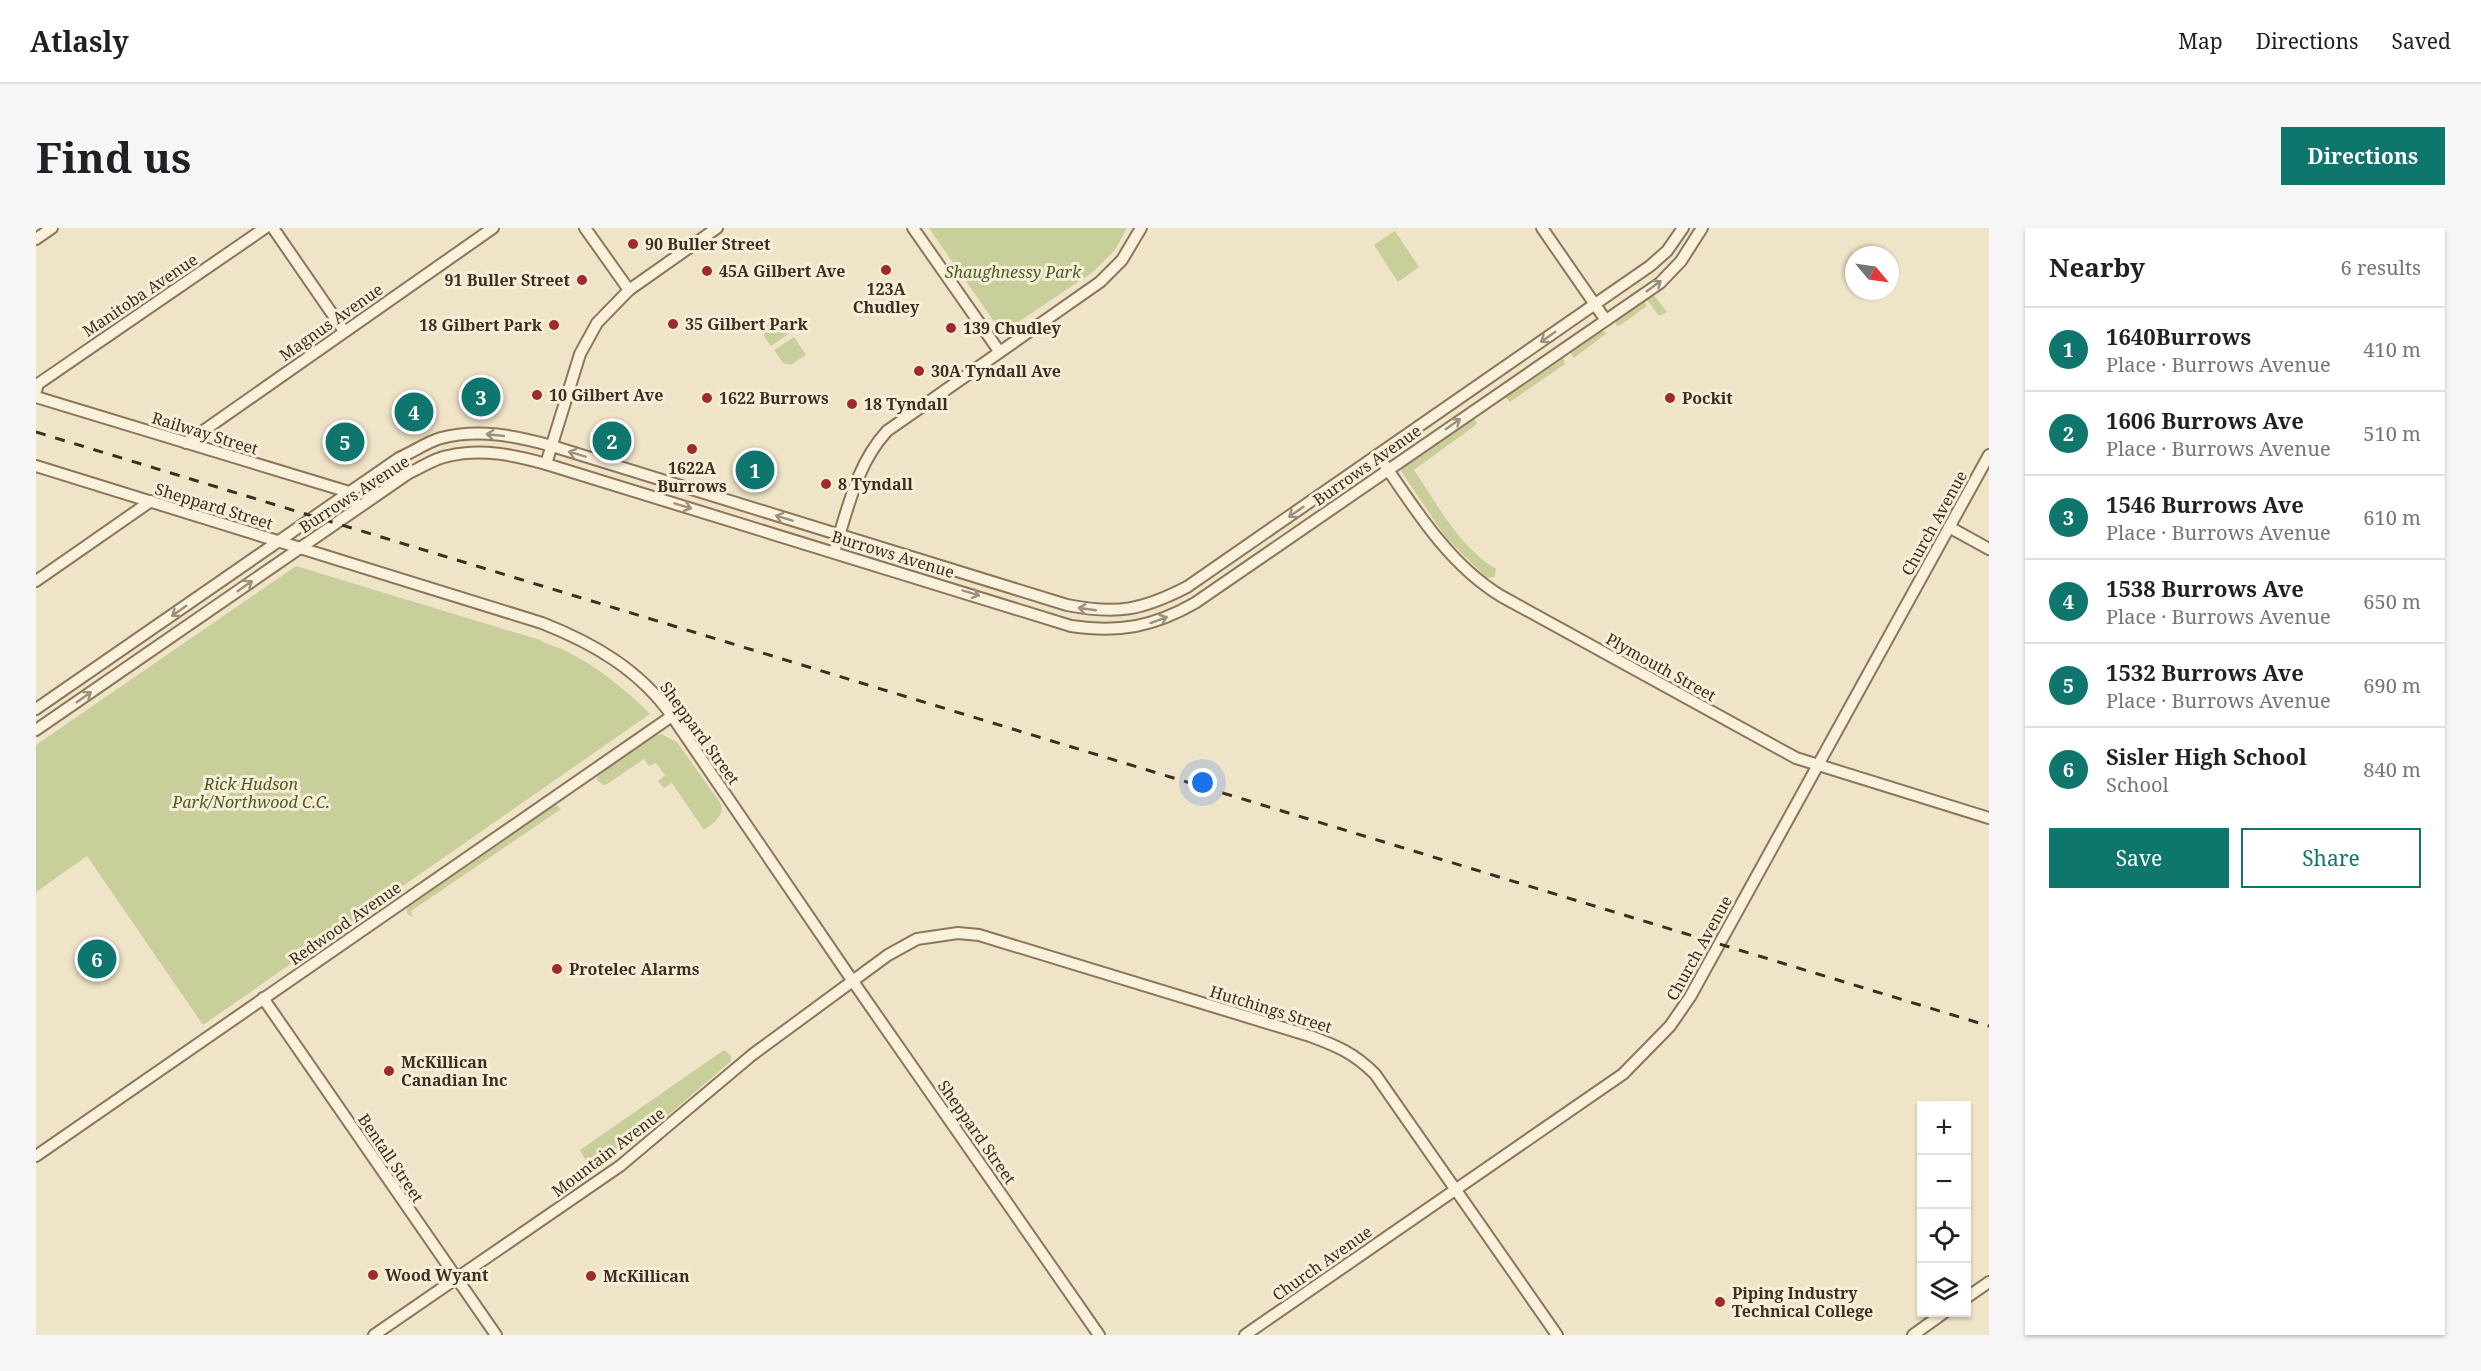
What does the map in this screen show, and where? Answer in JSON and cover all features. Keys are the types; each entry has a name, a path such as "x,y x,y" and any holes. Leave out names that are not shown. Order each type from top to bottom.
{"street":[{"path":"36,239 52,228"},
{"name":"Manitoba Avenue","path":"36,391 38,384 265,228"},
{"path":"273,228 344,331"},
{"name":"Magnus Avenue","path":"186,442 493,228"},
{"path":"585,228 628,290"},
{"path":"546,464 585,343 603,315 628,290 717,228"},
{"path":"913,228 999,351"},
{"path":"834,552 858,476 878,441 896,424 1100,282 1122,260 1141,228"},
{"path":"1542,228 1605,319"},
{"name":"Burrows Avenue","path":"36,709 399,458 441,438 479,433 522,438 552,446 1067,605 1090,610 1127,610 1162,600 1187,587 1650,266 1667,251 1683,228"},
{"name":"Burrows Avenue","path":"36,730 409,473 446,456 479,451 513,455 546,464 1071,626 1107,629 1129,628 1153,623 1195,603 1660,283 1681,261 1702,228"},
{"name":"Railway Street","path":"36,397 349,492"},
{"name":"Plymouth Street","path":"1378,455 1442,544 1457,562 1482,584 1796,758 1989,818"},
{"name":"Church Avenue","path":"1245,1335 1623,1074 1670,1026 1690,997 1989,455"},
{"name":"Sheppard Street","path":"36,466 565,632 599,650 642,680 659,697 1099,1335"},
{"path":"349,492 359,507"},
{"path":"36,581 151,501"},
{"path":"1949,527 1989,549"},
{"name":"Redwood Avenue","path":"36,1155 672,716"},
{"name":"Hutchings Street","path":"852,980 888,955 917,939 958,933 979,935 1336,1045 1358,1057 1375,1074 1557,1335"},
{"name":"Mountain Avenue","path":"374,1335 620,1166 752,1054 852,980"},
{"name":"Bentall Street","path":"263,998 455,1279 496,1335"},
{"path":"1971,1295 1989,1282"},
{"path":"1913,1335 1938,1317"}],"green space":[{"name":"Shaughnessy Park","path":"929,228 1127,228 1115,250 1093,272 1002,333"},
{"path":"1395,231 1419,267 1398,282 1374,245"},
{"path":"1653,294 1667,312 1659,316 1644,296"},
{"path":"1642,298 1647,306 1619,326 1616,325 1615,319"},
{"path":"780,316 791,332 771,346 764,336 766,326"},
{"path":"1600,330 1607,333 1574,358 1569,350"},
{"path":"794,337 806,355 791,365 783,363 774,350"},
{"path":"1563,356 1565,364 1510,402 1504,396"},
{"path":"1470,417 1474,418 1477,424 1414,470 1460,537 1483,560 1496,569 1495,577 1487,578 1447,539 1401,471 1407,461"},
{"name":"Rick Hudson Park/Northwood C.C.","path":"296,566 540,640 578,657 600,671 650,714 203,1025 87,856 36,892 36,745"},
{"path":"661,734 677,742 721,804 720,816 704,830 672,783 664,788 658,781 665,775 656,763 649,766 644,759 607,784 603,785 597,780 598,774 652,737"},
{"path":"555,804 561,809 411,911 413,917 407,914 407,905"},
{"path":"724,1050 731,1056 731,1061 659,1123 598,1169 589,1167 580,1150"}],"railway":[{"path":"36,432 1989,1026"}],"place":[{"name":"90 Buller Street","path":"633,244"},
{"name":"123A Chudley","path":"886,270"},
{"name":"45A Gilbert Ave","path":"707,271"},
{"name":"91 Buller Street","path":"582,280"},
{"name":"35 Gilbert Park","path":"673,324"},
{"name":"18 Gilbert Park","path":"554,325"},
{"name":"139 Chudley","path":"951,328"},
{"name":"30A Tyndall Ave","path":"919,371"},
{"name":"10 Gilbert Ave","path":"537,395"},
{"name":"1546 Burrows Ave","path":"481,397"},
{"name":"1622 Burrows","path":"707,398"},
{"name":"Pockit","path":"1670,398"},
{"name":"18 Tyndall","path":"852,404"},
{"name":"1538 Burrows Ave","path":"414,412"},
{"name":"1606 Burrows Ave","path":"612,441"},
{"name":"1532 Burrows Ave","path":"345,442"},
{"name":"1622A Burrows","path":"692,449"},
{"name":"1640Burrows","path":"755,470"},
{"name":"8 Tyndall","path":"826,484"},
{"name":"Sisler High School","path":"97,959"},
{"name":"Protelec Alarms","path":"557,969"},
{"name":"McKillican Canadian Inc","path":"389,1071"},
{"name":"Wood Wyant","path":"373,1275"},
{"name":"McKillican","path":"591,1276"},
{"name":"Piping Industry Technical College","path":"1720,1302"}]}
